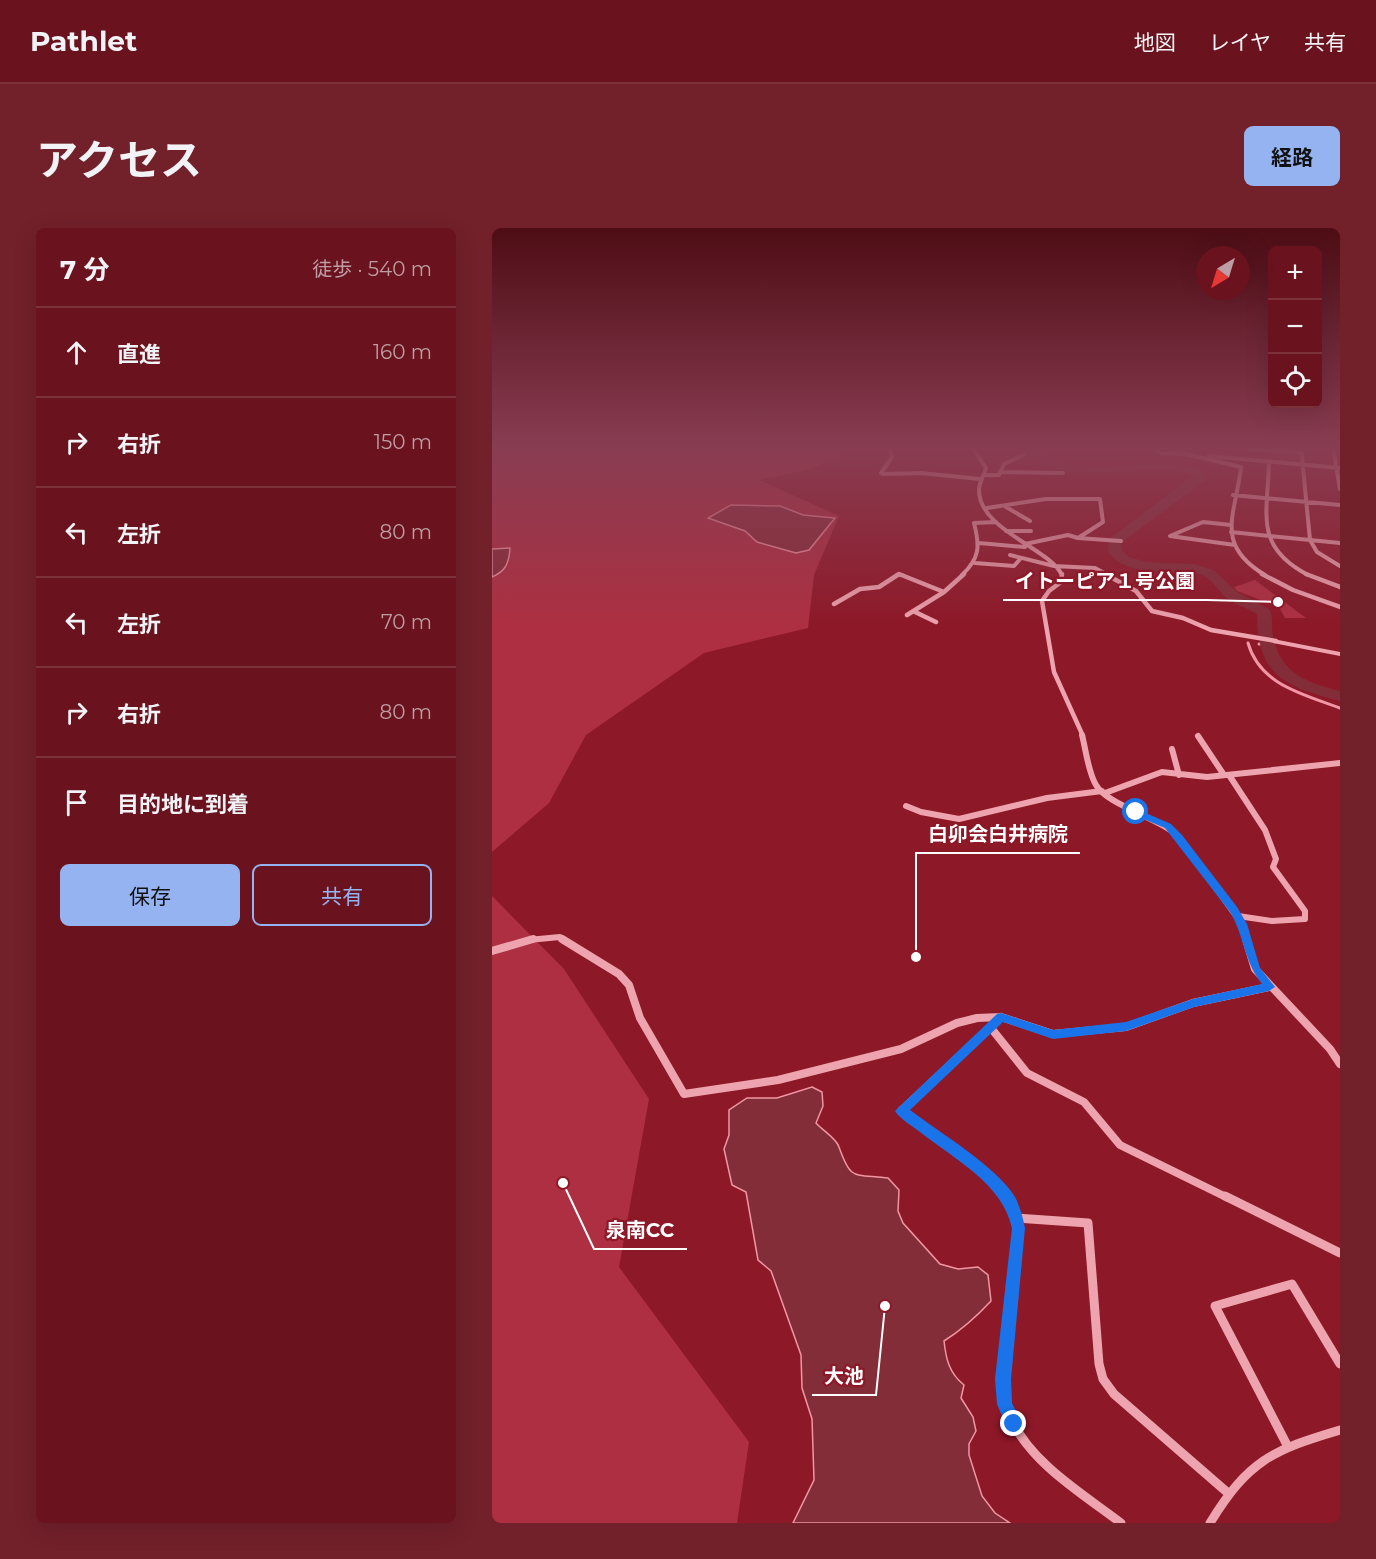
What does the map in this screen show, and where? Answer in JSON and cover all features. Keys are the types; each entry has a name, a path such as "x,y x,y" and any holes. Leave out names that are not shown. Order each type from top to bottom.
{"street":[{"path":"998,507 987,508 996,522 1054,566 1063,578 1042,601 1054,672 1080,726 1096,786 1136,812 1168,826 1238,916 1256,969 1269,987 1330,1049 1340,1064"},
{"path":"1007,507 1030,521"},
{"path":"1078,538 1103,522 1101,507"},
{"path":"1232,507 1231,532 1235,545 1249,563 1264,575 1305,595 1340,606"},
{"path":"1270,507 1269,536 1275,549 1291,564 1315,578 1340,587"},
{"path":"1307,507 1310,540 1317,552 1340,566"},
{"path":"907,615 944,592 975,563 979,543 974,523 996,522"},
{"path":"1231,525 1203,522 1170,536 1235,545"},
{"path":"1006,531 1031,531"},
{"path":"1231,532 1340,543"},
{"path":"979,543 1027,546 1068,535 1121,542"},
{"path":"1010,555 1054,566 1095,568 1136,591 1152,611 1183,618 1211,630 1340,654"},
{"path":"975,563 1014,566 1021,558"},
{"path":"834,604 860,589 879,587 899,574 944,592"},
{"path":"913,611 927,620 936,622"},
{"path":"1198,736 1264,830 1276,860 1273,867 1305,911 1305,919 1272,921 1238,916"},
{"path":"1172,749 1179,775"},
{"path":"906,806 921,812 959,819 1066,795 1103,792 1161,772 1179,775 1227,775 1340,763"},
{"path":"492,951 535,938 560,937 619,974 629,985 640,1018 684,1094 778,1080 840,1065 901,1049 957,1023 977,1018 1001,1017 1053,1034 1126,1027 1193,1003 1269,987"},
{"path":"1001,1017 901,1111 996,1183 1010,1201 1018,1228 1003,1379 1005,1404 1014,1424 1030,1448 1121,1523"},
{"path":"991,1028 1024,1070 1033,1078 1065,1090 1087,1104 1112,1138 1120,1145 1340,1253"},
{"path":"1016,1218 1088,1223 1099,1364 1103,1379 1114,1394 1227,1493"},
{"path":"1287,1445 1215,1306 1292,1284 1340,1365"},
{"path":"1210,1523 1227,1493 1253,1464 1287,1445 1340,1430"}],"shaded area":[{"path":"492,507 820,507 839,516 814,575 808,628 704,653 586,735 549,803 492,852"},
{"path":"727,507 784,507 803,515 835,518 809,550 796,553 757,542 745,531 708,518"},
{"path":"510,548 506,566 492,577 492,549"},
{"path":"1255,580 1306,618 1285,618 1279,607 1237,591 1234,587"},
{"path":"492,896 564,969 649,1099 619,1267 749,1442 737,1523 492,1523"},
{"path":"812,1087 822,1092 823,1106 816,1123 838,1144 851,1171 860,1175 888,1178 899,1190 898,1211 903,1223 940,1264 958,1269 978,1267 988,1275 991,1301 944,1341 949,1365 964,1385 961,1398 973,1417 976,1431 969,1444 969,1455 982,1496 995,1513 1010,1523 793,1523 814,1480 812,1419 802,1388 801,1355 771,1271 758,1260 746,1192 732,1185 724,1149 729,1135 729,1110 747,1098 777,1098"}],"waterway":[{"path":"1160,507 1114,542 1115,552 1124,560 1146,567 1193,569 1213,575 1232,595 1264,612 1268,649 1273,662 1281,672 1305,686 1340,696"},
{"path":"1248,643 1262,669 1273,678 1298,692 1340,708"},
{"path":"1259,644 1267,644"}],"place":[{"name":"イトーピア１号公園","path":"1278,602"},
{"name":"白卯会白井病院","path":"916,957"},
{"name":"泉南CC","path":"563,1183"},
{"name":"大池","path":"885,1306"}],"route":[{"path":"1014,1424 1005,1404 1003,1379 1018,1228 1010,1201 996,1183 901,1111 1001,1017 1053,1034 1126,1027 1193,1003 1269,987 1252,961 1242,924 1233,909 1179,837 1168,826 1136,812"}]}
